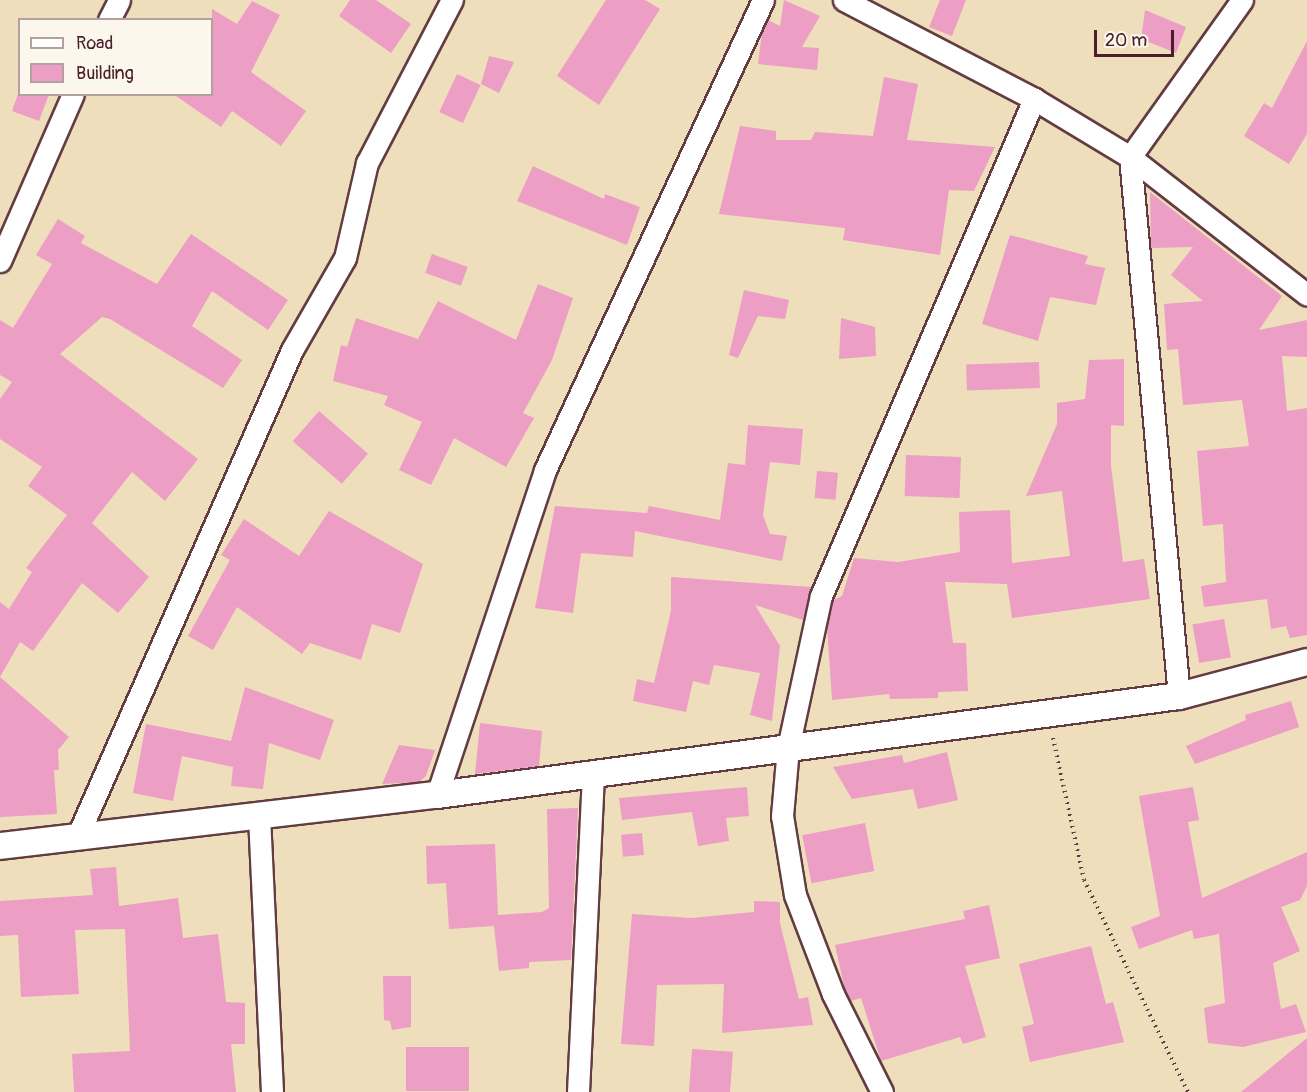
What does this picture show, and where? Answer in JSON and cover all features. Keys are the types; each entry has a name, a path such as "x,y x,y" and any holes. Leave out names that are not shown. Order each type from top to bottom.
{"street":[{"path":"110,18 119,0"},
{"path":"78,835 292,350 345,258 367,163 452,0"},
{"path":"437,795 545,470 763,0"},
{"path":"1179,696 1130,157 1242,0"},
{"path":"857,3 1034,99 1130,157 1307,295"},
{"path":"0,261 72,96"},
{"path":"882,1092 833,994 795,895 782,816 788,748 821,596 1034,99"},
{"path":"0,846 78,835 437,795 1179,696 1307,662"},
{"path":"578,1092 593,774"},
{"path":"259,816 273,1092"}],"path":[{"path":"1048,714 1084,880 1188,1092"}],"building":[{"path":"350,0 376,0 411,24 391,53 339,16"},
{"path":"606,0 645,0 660,9 599,105 557,76"},
{"path":"784,0 820,16 802,47 819,48 817,70 758,64 762,32 768,20 780,26"},
{"path":"940,0 966,0 952,36 929,27"},
{"path":"252,1 280,15 251,72 306,111 281,146 232,111 221,127 176,96 213,96 212,9 237,24"},
{"path":"1145,10 1186,27 1176,53 1141,39"},
{"path":"1307,41 1307,134 1289,164 1244,136 1264,103 1272,108"},
{"path":"489,56 514,62 499,93 481,84"},
{"path":"457,74 481,85 463,123 439,112"},
{"path":"884,77 918,84 907,140 995,147 974,191 949,190 940,255 843,240 845,228 719,214 740,126 776,131 776,140 811,140 815,132 873,136"},
{"path":"18,94 18,96 48,96 39,121 12,111"},
{"path":"533,166 604,199 605,194 640,207 627,245 517,201"},
{"path":"1150,192 1282,296 1259,330 1307,320 1307,357 1282,356 1287,411 1307,408 1307,635 1290,638 1286,626 1271,629 1267,599 1204,607 1201,586 1226,582 1223,524 1203,526 1197,451 1249,446 1242,400 1183,405 1178,349 1167,350 1164,304 1203,301 1171,275 1193,247 1151,248"},
{"path":"58,219 85,236 81,243 157,284 191,234 288,300 268,330 212,291 192,326 242,360 223,388 110,319 102,317 60,354 198,459 165,501 132,472 92,523 149,577 118,613 82,583 33,651 20,642 0,677 0,602 9,609 32,572 26,568 67,515 28,486 42,467 0,439 0,399 12,382 0,375 0,320 13,328 52,264 36,255"},
{"path":"1010,235 1088,256 1085,264 1105,268 1096,305 1050,297 1038,341 982,324"},
{"path":"432,254 468,267 461,286 425,273"},
{"path":"538,284 573,298 552,360 523,413 534,418 506,467 454,438 431,485 399,470 422,422 384,405 388,396 333,381 341,345 347,347 356,318 418,339 438,301 516,340"},
{"path":"744,290 789,300 785,319 758,316 738,358 729,355"},
{"path":"841,318 875,327 876,356 839,359"},
{"path":"1124,359 1124,426 1111,425 1111,466 1123,562 1144,559 1150,599 1012,618 1007,584 945,582 953,643 966,643 968,691 938,692 938,698 890,699 889,694 832,700 827,627 833,600 842,596 854,558 898,562 960,552 959,512 1010,510 1012,563 1070,556 1062,491 1026,496 1057,424 1057,403 1085,399 1089,360"},
{"path":"1039,362 1040,388 967,391 966,365"},
{"path":"319,411 368,454 342,484 293,441"},
{"path":"748,425 803,429 800,465 770,462 763,515 770,534 787,536 782,561 635,531 633,557 581,553 573,613 535,608 555,506 647,513 649,506 720,520 728,463 745,465"},
{"path":"906,455 961,457 960,498 905,496"},
{"path":"817,471 838,473 836,500 815,498"},
{"path":"329,511 423,564 400,633 372,624 361,660 310,643 302,654 237,607 213,650 188,636 230,560 221,555 244,519 299,556"},
{"path":"671,577 811,587 803,620 755,605 780,646 772,721 750,715 760,673 714,665 709,685 693,681 686,712 633,701 637,679 654,683 671,611"},
{"path":"1224,619 1231,657 1199,663 1192,625"},
{"path":"0,677 69,737 58,750 59,770 54,770 57,814 0,817"},
{"path":"245,687 334,720 320,760 269,743 263,789 231,786 233,767 182,756 173,801 133,793 146,724 231,741"},
{"path":"1291,701 1299,727 1195,764 1186,746 1246,720 1245,715"},
{"path":"480,723 542,731 539,766 475,774"},
{"path":"399,745 435,750 426,776 419,782 382,784"},
{"path":"947,752 958,800 918,809 913,789 852,799 833,767 902,755 904,763"},
{"path":"747,787 749,816 726,818 729,841 698,846 692,812 622,820 619,798"},
{"path":"1193,787 1199,820 1188,822 1202,898 1307,852 1307,886 1300,900 1281,907 1300,951 1273,963 1281,1009 1296,1004 1306,1032 1243,1047 1208,1043 1204,1008 1225,1003 1219,934 1194,939 1192,930 1139,949 1131,927 1160,916 1139,796"},
{"path":"578,808 571,960 529,962 529,968 499,971 494,926 449,929 446,883 427,884 426,846 495,844 498,915 542,912 549,908 547,809"},
{"path":"865,823 874,871 812,883 802,835"},
{"path":"642,833 644,855 623,857 621,835"},
{"path":"116,867 119,906 178,898 183,938 218,934 226,1002 245,1003 245,1044 231,1044 236,1092 74,1092 72,1054 130,1051 125,929 75,930 79,994 21,997 18,935 0,936 0,901 93,895 90,869"},
{"path":"754,901 780,902 780,923 799,999 808,997 813,1025 722,1033 724,984 657,985 654,1046 621,1044 632,914 691,918 754,912"},
{"path":"989,905 1000,958 965,966 986,1037 963,1044 960,1037 881,1061 861,998 851,1001 845,990 835,945 965,919 963,911"},
{"path":"1091,946 1106,1004 1113,1002 1124,1042 1030,1062 1022,1027 1034,1024 1019,964"},
{"path":"383,976 411,976 411,1027 392,1030 390,1021 384,1020"},
{"path":"1307,1038 1307,1092 1241,1092"},
{"path":"406,1047 469,1047 469,1091 406,1091"},
{"path":"692,1049 733,1052 730,1092 689,1092"}]}
